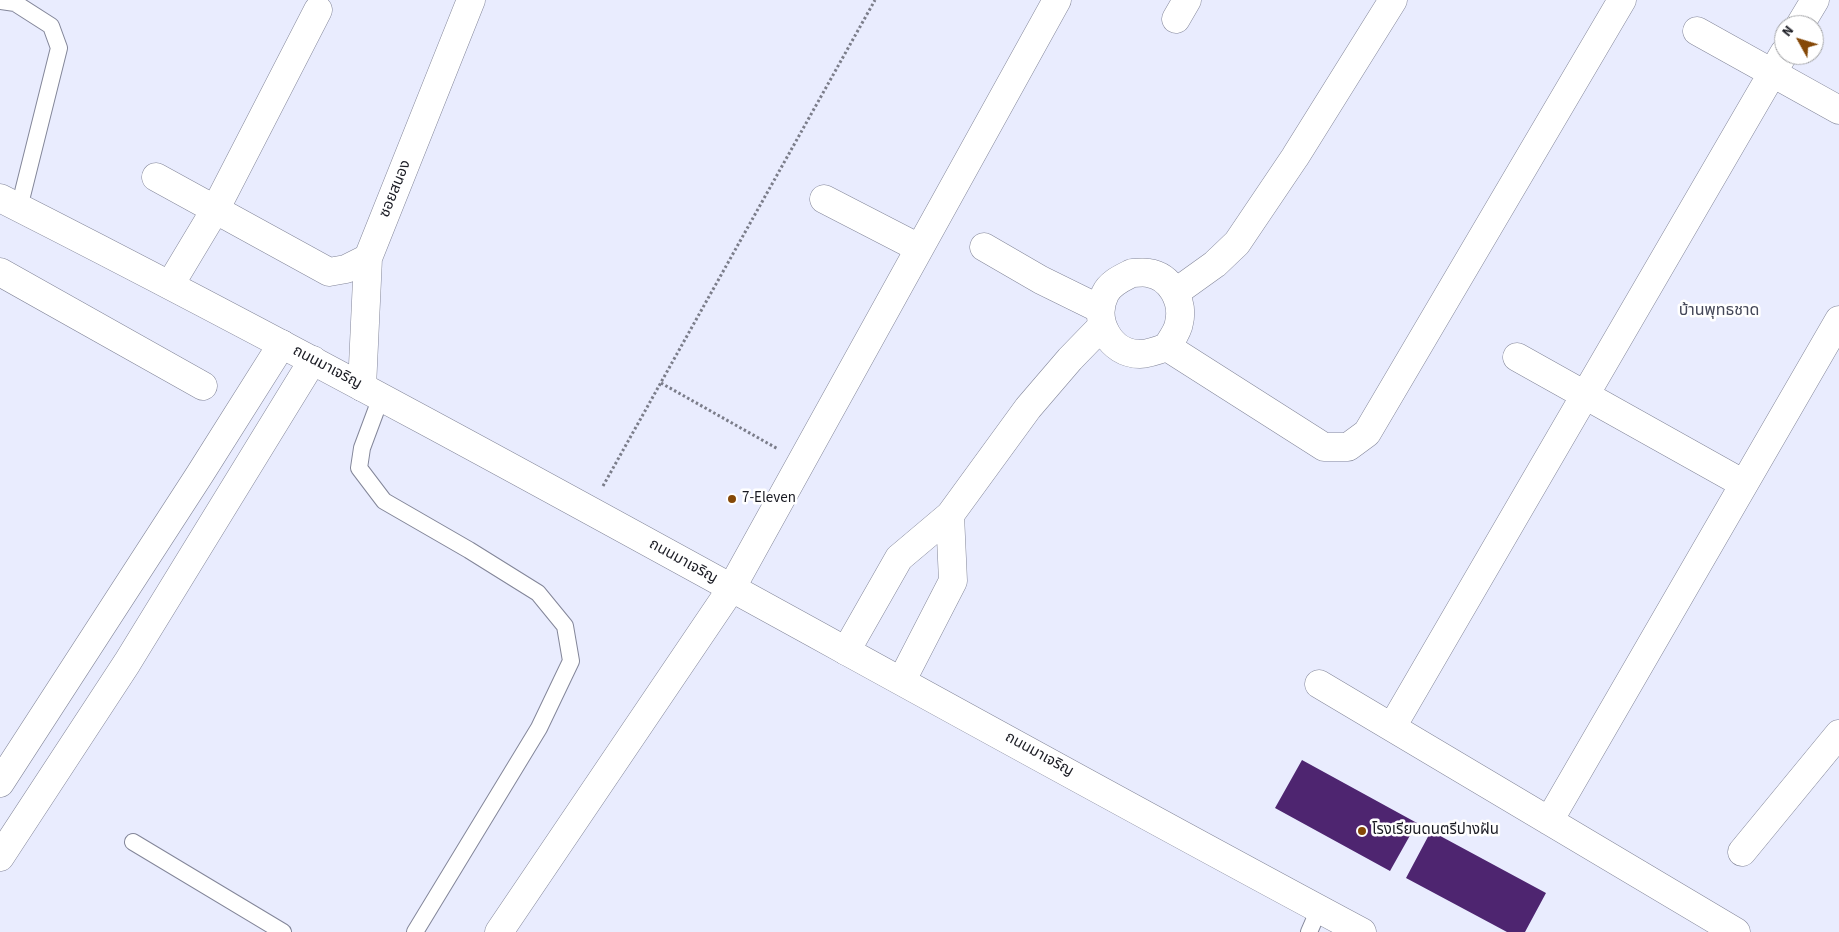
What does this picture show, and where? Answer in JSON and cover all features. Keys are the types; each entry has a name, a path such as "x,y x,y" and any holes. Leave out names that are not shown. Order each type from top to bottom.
{"street":[{"name":"ซอยสนอง","path":"372,392 368,258 471,0"},
{"path":"499,932 731,588 1057,0"},
{"path":"1176,292 1215,264 1237,243 1295,156 1393,0"},
{"path":"984,247 1101,318 1110,341 1124,350 1140,354 1167,348 1324,447 1348,447 1367,433 1622,0"},
{"path":"1806,15 1815,0"},
{"path":"170,285 215,210 318,10"},
{"path":"1697,31 1774,61"},
{"path":"1392,727 1777,65"},
{"path":"1781,65 1839,110"},
{"path":"156,178 329,272 346,269 368,258"},
{"path":"824,199 919,248"},
{"name":"ถนนมาเจริญ","path":"9,203 313,360 902,680 1314,921 1362,932"},
{"path":"0,272 203,386"},
{"path":"846,651 899,558 950,515 1028,408 1070,359 1101,318 1105,293 1116,280 1132,273 1149,273 1164,280 1176,292 1181,309 1179,325 1167,348"},
{"path":"1549,821 1839,320"},
{"path":"0,783 282,344"},
{"path":"1517,357 1744,484"},
{"path":"0,857 127,663 313,360"},
{"path":"902,680 953,581 950,515"},
{"path":"1318,684 1736,932"},
{"path":"1742,852 1839,734"}],"lane":[{"path":"0,1 15,3 51,26 59,48 9,203"},
{"path":"372,392 359,468 384,501 469,550 538,593 565,626 571,661 539,728 415,932"},
{"path":"133,842 284,932"}],"path":[{"path":"590,511 875,0"},
{"path":"660,384 801,462"}],"building":[{"path":"1302,760 1417,823 1390,871 1275,808"},
{"path":"1431,831 1546,893 1525,932 1507,932 1406,878"}],"place":[{"name":"7-Eleven","path":"732,499"},
{"name":"โรงเรียนดนตรีปางฝัน","path":"1362,831"}],"district":[{"name":"บ้านพุทธชาด","path":"1719,311"}]}
